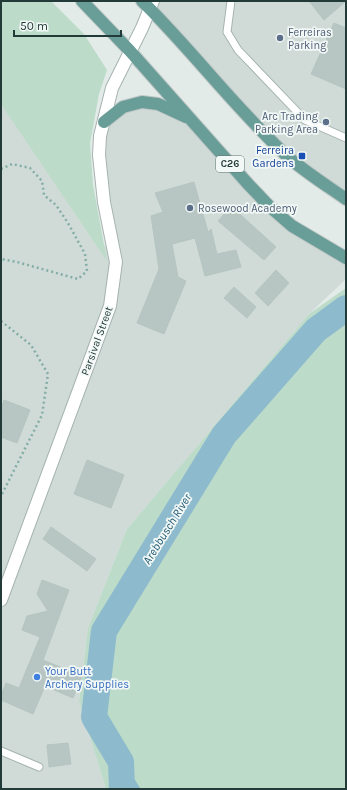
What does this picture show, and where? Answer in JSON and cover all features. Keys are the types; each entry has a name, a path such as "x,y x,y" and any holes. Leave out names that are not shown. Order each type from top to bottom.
{"main road":[{"name":"C26","path":"82,1 130,51 269,206 292,226 346,258"},
{"path":"148,4 236,105 287,156 306,172 346,199"},
{"path":"104,122 122,107 142,102 158,104 191,120"}],"street":[{"name":"Parsival Street","path":"1,600 110,306 116,262 104,202 99,155 100,136 112,88 130,51 148,4"}],"lane":[{"path":"231,1 227,32 238,50 305,120 346,138"},
{"path":"1,751 39,767"}],"path":[{"path":"1,170 12,164 30,168 42,181 44,195 56,205 85,254 87,271 78,279 1,259"},
{"path":"1,321 31,345 48,374 42,415 1,496"}],"shaded area":[{"path":"154,1 346,1 346,199 306,172 150,9"},
{"path":"1,89 115,261 104,202 104,122 142,102 191,120 269,206 346,258 346,279 309,314 127,529 88,628 79,700 106,789 1,789"}],"green space":[{"path":"1,1 51,1 84,34 107,70 99,94 90,143 93,185 107,261 1,104"},
{"path":"346,288 346,789 106,789 79,701 88,628 127,529 309,314"}],"building":[{"path":"309,1 346,1 324,20"},
{"path":"334,23 346,28 346,89 311,74"},
{"path":"194,182 208,232 211,229 217,254 236,250 241,267 205,276 195,238 172,244 178,277 186,281 164,334 137,323 159,269 151,216 163,212 155,193"},
{"path":"231,206 276,247 264,260 218,221"},
{"path":"276,270 289,283 268,306 255,293"},
{"path":"234,287 256,307 247,318 224,298"},
{"path":"4,400 30,410 17,443 1,437 1,409"},
{"path":"87,460 124,475 111,508 74,494"},
{"path":"51,527 96,559 87,571 43,539"},
{"path":"42,580 69,590 43,660 82,676 73,698 45,686 33,714 1,700 1,695 6,683 19,688 40,637 22,630 27,616 48,611 37,594"},
{"path":"68,743 71,764 49,767 47,745"}],"waterway":[{"name":"Arebbusch River","path":"122,789 121,762 94,717 104,631 224,435 316,330 346,308"},
{"path":"121,762 138,789"}],"place":[{"name":"Ferreiras Parking","path":"280,38"},
{"name":"Arc Trading Parking Area","path":"326,122"},
{"name":"Ferreira Gardens","path":"302,156"},
{"name":"Rosewood Academy","path":"190,208"},
{"name":"Your Butt Archery Supplies","path":"37,677"}]}
